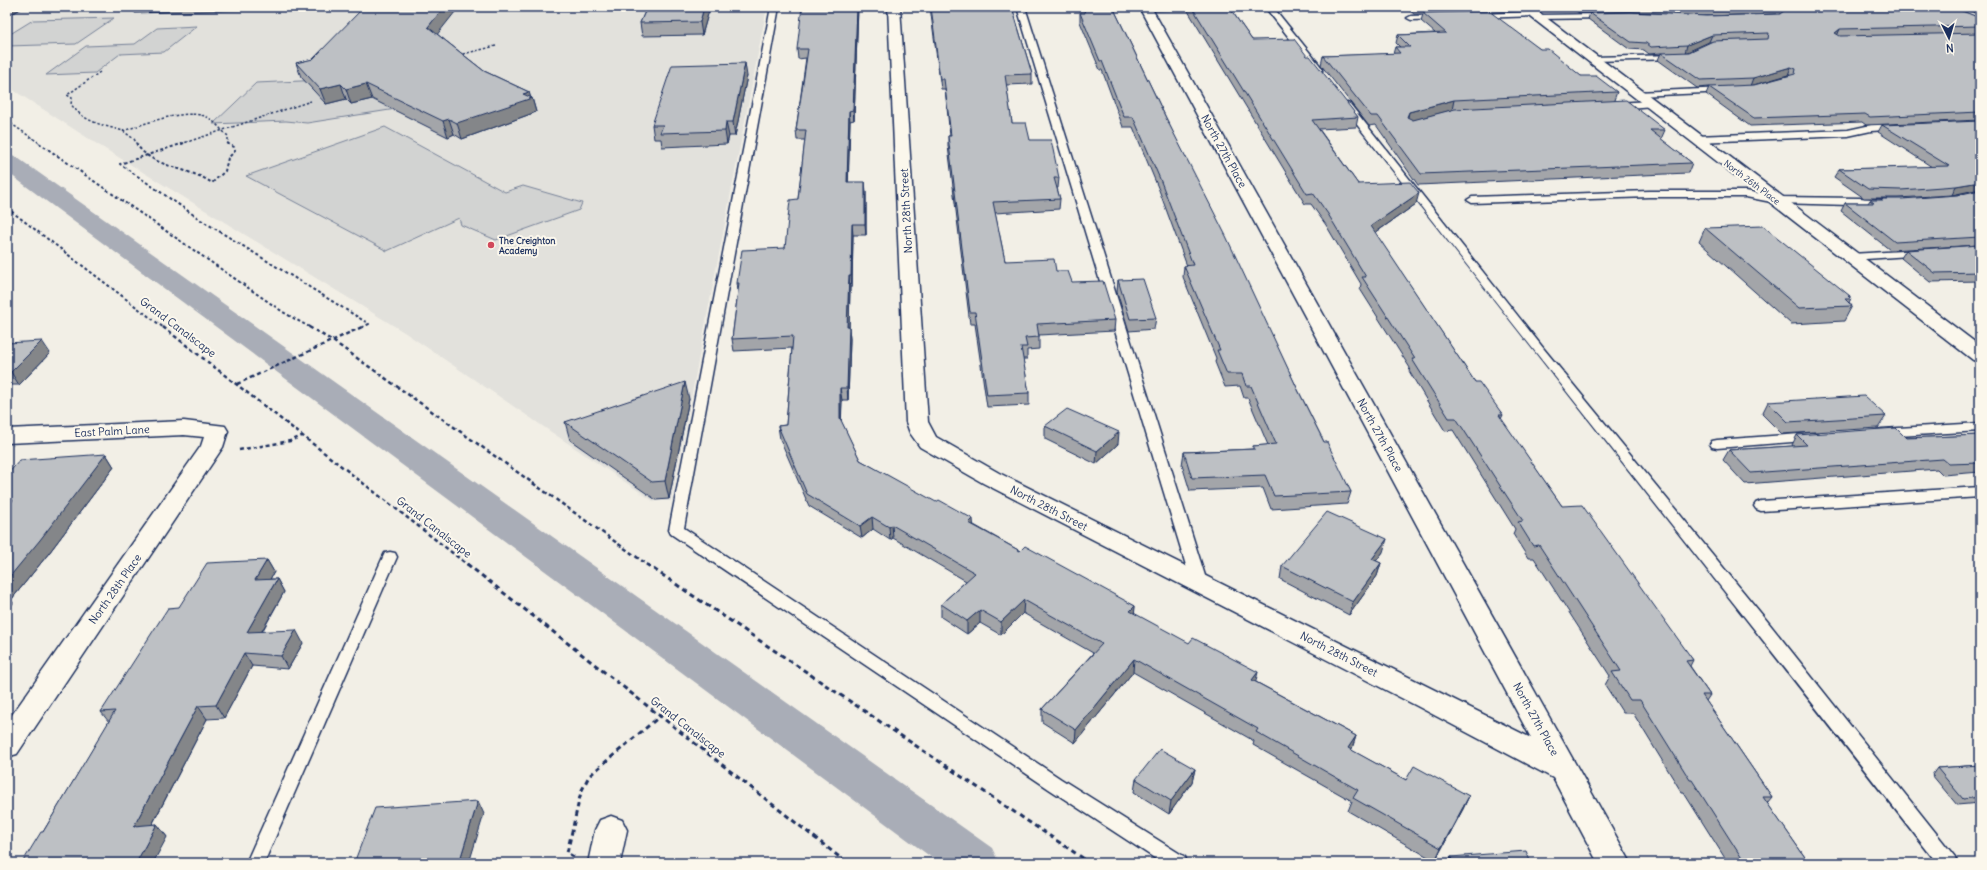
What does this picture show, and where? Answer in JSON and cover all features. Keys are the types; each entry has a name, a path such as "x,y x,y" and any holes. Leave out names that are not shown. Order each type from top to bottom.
{"street":[{"name":"North 28th Street","path":"894,7 917,417 921,433 928,442 991,478 1199,582 1563,769"},
{"name":"North 27th Place","path":"1145,8 1615,863"},
{"name":"North 26th Place","path":"1532,13 1980,356"},
{"name":"East Palm Lane","path":"7,436 184,428 217,431"},
{"name":"North 28th Place","path":"7,745 212,447 217,431"},
{"path":"591,861 611,830"}],"lane":[{"path":"775,7 676,530 1055,784 1178,863"},
{"path":"1021,7 1199,582"},
{"path":"1145,8 1197,7"},
{"path":"1269,7 1328,82"},
{"path":"1466,16 1532,13 1615,16"},
{"path":"1411,18 1450,17"},
{"path":"1592,60 1686,56"},
{"path":"1637,94 1735,90"},
{"path":"1338,95 1540,352 1762,626 1948,863"},
{"path":"1603,106 1650,104"},
{"path":"1696,139 1848,133 1871,128 1908,127"},
{"path":"1472,200 1649,194 1746,194 1776,200 1897,203"},
{"path":"1851,257 1931,253"},
{"path":"1871,434 1980,427"},
{"path":"1717,444 1824,437"},
{"path":"1761,506 1980,492"},
{"path":"255,863 390,557"}],"path":[{"path":"463,54 496,46"},
{"path":"100,72 67,95 72,98 71,104 77,113 88,120 123,131 134,139 139,148 162,164 191,172 212,183 225,171 228,158 235,151 234,147 227,143 228,136 206,116 196,115 169,118 123,131"},
{"path":"237,384 369,324 202,220 120,164 311,101"},
{"path":"7,121 144,214 283,312 333,340 640,560 1090,863"},
{"name":"Grand Canalscape","path":"7,208 237,384 847,863"},
{"path":"235,451 290,441 302,436"},
{"path":"591,861 567,853 581,792 589,776 660,716"}],"shaded area":[{"name":"The Creighton Academy","path":"7,7 767,7 671,501 653,501 404,332 97,144 7,86"},
{"path":"114,18 76,44 7,46 7,36 33,20"},
{"path":"197,26 164,52 120,54 95,73 46,75 86,46 135,44 157,28"},
{"path":"346,79 415,106 307,123 286,121 213,124 256,83"},
{"path":"385,127 505,192 523,186 582,203 579,210 496,240 461,225 459,218 387,251 246,176"}],"building":[{"path":"364,7 444,7 428,27 484,71 529,92 523,94 532,98 457,123 449,119 443,121 366,84 346,89 341,84 320,89 296,63 313,59"},
{"path":"647,7 704,7 700,22 640,23"},
{"path":"802,7 857,7 853,110 849,111 847,182 865,182 865,224 852,224 851,276 849,276 847,327 849,327 847,388 840,388 840,418 860,460 936,502 939,500 973,519 969,523 1020,551 1025,546 1135,606 1130,611 1189,643 1193,638 1258,672 1252,680 1356,736 1348,748 1406,780 1414,766 1469,796 1441,848 1353,798 1358,790 1256,732 1258,729 1134,659 1076,730 1042,709 1102,644 1024,600 1001,622 980,610 967,621 941,604 975,573 892,525 889,527 872,517 860,526 807,494 778,426 786,425 793,336 732,339 739,283 737,283 742,250 785,248 790,200 798,199 806,130 796,130 808,49 797,49"},
{"path":"931,7 1012,7 1032,74 1005,75 1012,123 1026,123 1030,140 1051,140 1059,178 1054,178 1060,199 993,202 1005,261 1054,259 1056,271 1068,271 1072,282 1103,281 1115,320 1037,324 1039,337 1025,338 1027,347 1021,347 1029,393 987,395 975,312 970,312 948,136 951,136 944,79 940,79"},
{"path":"1083,7 1113,7 1166,118 1226,236 1298,390 1324,442 1327,442 1351,492 1274,496 1265,475 1192,478 1184,452 1255,449 1253,446 1276,444 1251,386 1246,386 1242,374 1227,374 1217,350 1220,350 1184,266 1193,265 1160,179 1133,117 1124,117 1102,61 1100,61 1080,13 1085,13"},
{"path":"1192,7 1229,7 1252,40 1294,39 1307,56 1310,56 1358,117 1312,120 1358,184 1410,182 1419,193 1371,226 1475,382 1479,382 1503,415 1499,415 1562,506 1582,505 1693,660 1686,661 1710,695 1702,695 1772,797 1763,797 1809,863 1745,863 1692,780 1690,780 1640,700 1630,700 1612,672 1621,671 1539,545 1533,546 1518,522 1523,521 1456,418 1449,418 1412,359 1415,359 1362,277 1366,277 1328,214 1313,193 1307,194"},
{"path":"1672,7 1772,7 1706,9"},
{"path":"1780,7 1952,7 1980,18 1980,26 1840,29 1835,33 1840,36 1980,33 1980,112 1870,117 1865,114 1754,118 1709,87 1754,85 1795,74 1796,69 1791,67 1753,78 1700,80 1661,53 1689,52 1713,41 1768,39 1769,33 1712,35 1687,45 1651,47 1646,43 1631,42 1590,13 1631,12 1706,16 1780,14 1785,10"},
{"path":"1489,11 1540,49 1548,49 1581,76 1596,76 1617,92 1454,100 1409,112 1407,117 1413,120 1455,109 1626,100 1665,130 1650,130 1692,163 1421,174 1378,116 1371,116 1323,56 1400,53 1395,47 1410,47 1398,35 1446,33 1423,13"},
{"path":"745,63 733,122 726,122 725,131 660,133 663,125 652,125 672,65"},
{"path":"1980,121 1980,182 1956,186 1901,190 1868,189 1839,169 1949,166 1882,125"},
{"path":"1980,190 1980,237 1895,242 1845,203 1874,203 1870,200 1957,195"},
{"path":"1763,226 1850,296 1848,296 1851,299 1845,299 1852,306 1799,308 1705,228"},
{"path":"1980,245 1980,272 1935,273 1906,250"},
{"path":"1143,279 1156,318 1130,319 1118,280"},
{"path":"42,341 11,372 7,373 7,343"},
{"path":"685,382 665,481 652,482 565,422"},
{"path":"1864,396 1886,416 1788,422 1768,402"},
{"path":"1067,409 1119,432 1097,451 1045,426"},
{"path":"1896,428 1906,438 1980,435 1980,463 1949,464 1943,459 1751,473 1729,450 1807,445 1797,435"},
{"path":"106,454 40,540 7,580 7,508 13,500 7,501 7,475 20,460"},
{"path":"1327,512 1387,539 1372,559 1381,563 1353,602 1282,566"},
{"path":"267,560 255,580 277,579 247,632 296,630 281,656 244,653 216,705 198,706 134,826 157,824 136,863 22,863 41,832 43,832 115,711 101,712 168,608 179,607 207,563"},
{"path":"1160,749 1195,769 1171,801 1136,779"},
{"path":"1980,765 1980,797 1963,799 1937,768"},
{"path":"478,801 459,863 354,863 375,808"},
{"path":"1526,851 1531,863 1453,863 1451,857"}],"waterway":[{"path":"7,161 976,863"}],"place":[{"name":"The Creighton Academy","path":"491,245"}]}
